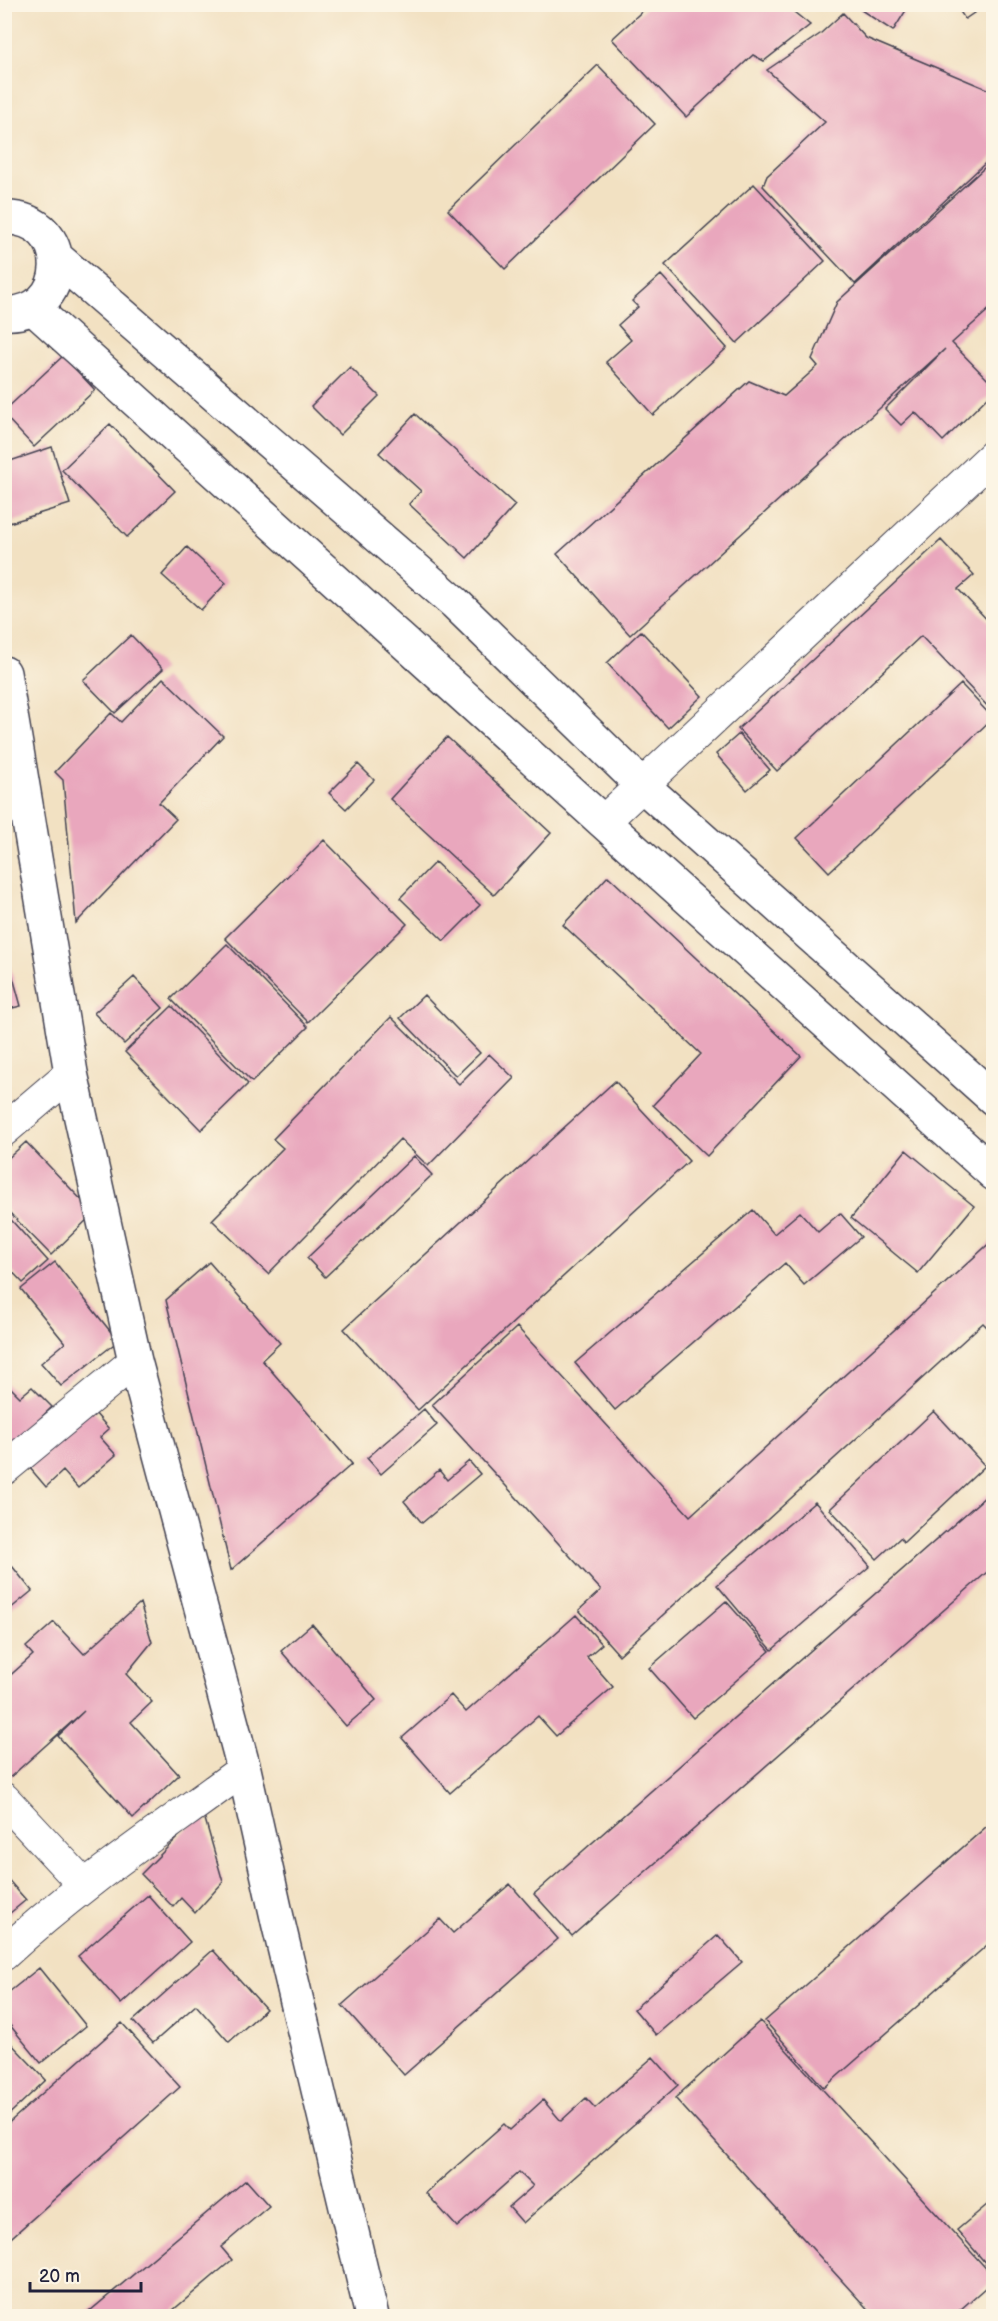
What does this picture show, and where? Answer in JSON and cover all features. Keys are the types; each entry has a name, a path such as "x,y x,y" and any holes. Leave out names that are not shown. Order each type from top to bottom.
{"main road":[{"path":"8,215 31,222 44,231 57,258 57,273 52,287 44,298 14,315 603,822 989,1161"},
{"path":"57,258 455,603 642,785 993,1099"},
{"path":"6,685 71,1073 135,1361 244,1769 372,2316"}],"street":[{"path":"603,822 993,455"},
{"path":"4,1130 71,1073"},
{"path":"4,1469 135,1361"},
{"path":"4,1954 84,1886 244,1769"},
{"path":"4,1798 84,1886"}],"building":[{"path":"650,4 784,4 810,25 764,61 753,55 686,117 612,39"},
{"path":"865,4 910,4 893,31 861,10"},
{"path":"955,4 987,4 965,19"},
{"path":"843,13 866,38 994,92 994,155 855,284 763,186 767,176 825,122 767,70 820,34"},
{"path":"598,65 655,124 505,269 448,210"},
{"path":"994,159 994,305 952,343 994,386 994,391 943,441 915,412 901,425 885,409 945,349 630,635 557,554 749,381 784,396 818,366 812,359 837,302"},
{"path":"754,184 825,261 737,343 665,265"},
{"path":"661,275 727,348 653,415 606,362 631,340 618,325 638,307 632,301"},
{"path":"63,356 95,390 34,447 4,415 4,411"},
{"path":"350,367 379,396 340,435 311,406"},
{"path":"415,414 515,505 467,558 409,504 421,491 379,453"},
{"path":"110,424 175,491 127,537 62,470"},
{"path":"52,447 70,504 9,523 4,509 4,463"},
{"path":"941,540 974,575 958,589 994,627 994,713 921,636 777,771 738,729"},
{"path":"187,547 226,583 201,610 162,575"},
{"path":"641,631 702,696 668,728 607,663"},
{"path":"131,635 163,669 115,713 83,680"},
{"path":"163,678 223,736 159,803 176,819 76,923 63,780 55,772 111,713 121,722"},
{"path":"961,684 993,718 829,872 797,838"},
{"path":"739,734 770,770 747,790 716,754"},
{"path":"447,737 551,833 494,895 390,799"},
{"path":"358,764 374,780 346,809 329,793"},
{"path":"324,840 407,924 308,1022 225,938"},
{"path":"435,862 480,905 444,941 400,898"},
{"path":"608,876 801,1056 707,1156 653,1105 701,1054 563,925"},
{"path":"227,944 308,1027 252,1082 171,999"},
{"path":"4,945 21,1006 4,1010"},
{"path":"134,977 163,1008 124,1044 94,1013"},
{"path":"424,995 480,1053 456,1076 400,1018"},
{"path":"172,1006 248,1084 201,1130 125,1052"},
{"path":"391,1017 459,1084 489,1054 514,1078 428,1166 400,1139 268,1274 212,1220 283,1148 273,1139"},
{"path":"615,1081 689,1161 418,1410 344,1329"},
{"path":"26,1142 94,1213 51,1255 4,1207 4,1162"},
{"path":"906,1150 974,1206 918,1273 851,1218"},
{"path":"414,1156 432,1175 325,1277 307,1258"},
{"path":"753,1210 774,1234 800,1212 818,1232 840,1213 861,1237 804,1285 785,1263 615,1410 575,1363"},
{"path":"4,1212 48,1261 23,1283 4,1263"},
{"path":"994,1239 994,1334 983,1323 619,1655 579,1610 601,1590 432,1405 517,1327 690,1516"},
{"path":"55,1262 118,1341 61,1386 41,1363 65,1343 21,1289"},
{"path":"209,1262 280,1343 262,1360 352,1464 231,1570 166,1300"},
{"path":"4,1381 20,1397 32,1387 52,1407 11,1446 4,1439"},
{"path":"88,1405 109,1429 100,1437 116,1455 78,1488 63,1471 46,1487 24,1461"},
{"path":"424,1409 437,1425 381,1474 367,1458"},
{"path":"934,1411 985,1466 904,1542 900,1538 877,1559 830,1509"},
{"path":"469,1461 480,1474 422,1523 404,1501 439,1470 447,1480"},
{"path":"994,1489 994,1566 572,1936 534,1894"},
{"path":"815,1502 870,1566 772,1650 717,1585"},
{"path":"4,1556 32,1591 4,1614"},
{"path":"726,1601 770,1651 693,1718 649,1668"},
{"path":"140,1603 152,1642 126,1674 152,1702 131,1722 179,1775 133,1818 58,1736 84,1711 7,1780 4,1778 4,1696 10,1691 4,1681 33,1655 26,1647 54,1622 84,1654"},
{"path":"576,1615 602,1644 587,1657 613,1687 556,1736 538,1716 450,1793 402,1738 451,1695 466,1712"},
{"path":"312,1624 376,1700 346,1726 281,1651"},
{"path":"203,1812 223,1882 195,1913 181,1898 173,1907 141,1874"},
{"path":"994,1820 994,1939 824,2088 765,2021"},
{"path":"4,1875 26,1900 4,1918"},
{"path":"510,1884 558,1939 404,2075 342,2005 440,1919 453,1933"},
{"path":"148,1895 190,1942 121,2004 78,1956"},
{"path":"718,1935 742,1962 656,2035 634,2009"},
{"path":"213,1950 266,2009 229,2042 196,2005 153,2043 133,2021"},
{"path":"39,1968 86,2026 41,2063 4,2018 4,1996"},
{"path":"760,2021 994,2277 994,2280 953,2316 874,2316 675,2098"},
{"path":"122,2023 180,2087 4,2244 4,2127"},
{"path":"4,2036 46,2080 4,2119"},
{"path":"653,2057 678,2085 523,2223 509,2207 533,2186 519,2172 457,2227 426,2193 504,2124 510,2130 543,2100 561,2121 586,2098 595,2108"},
{"path":"246,2180 269,2206 221,2247 232,2260 166,2316 84,2316"},
{"path":"994,2199 994,2273 957,2230"}]}
